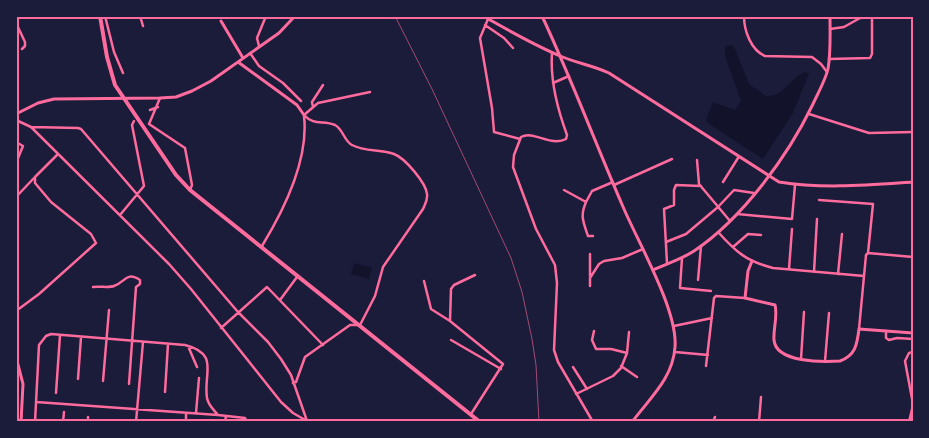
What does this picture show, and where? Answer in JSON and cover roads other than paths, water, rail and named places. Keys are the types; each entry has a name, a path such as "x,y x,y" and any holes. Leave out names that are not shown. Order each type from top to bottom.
{"highway":[{"path":"100,16 107,57 115,85 176,175 190,190 471,414 477,421"}],"street":[{"path":"106,16 114,52 124,74"},
{"path":"140,16 143,26"},
{"path":"259,46 257,38 266,16"},
{"path":"16,114 38,103 54,99 176,97 211,81 279,33 294,16"},
{"path":"483,16 552,53 595,66 608,73 738,158 779,182 795,185 867,185 913,182"},
{"path":"542,16 652,270 674,326 675,352 667,376 632,422"},
{"path":"744,16 746,32 759,53 765,56 812,57 827,72"},
{"path":"652,270 682,257 701,246 718,232 754,194 787,150 809,114 827,72 830,59 830,16"},
{"path":"830,29 844,27 860,18 897,16"},
{"path":"830,59 870,58 872,54 872,17"},
{"path":"488,19 480,38 492,108 494,132 520,139"},
{"path":"220,21 244,58"},
{"path":"16,23 25,42 25,46 22,49"},
{"path":"485,25 504,38 513,48"},
{"path":"250,53 259,66 283,83 301,101"},
{"path":"552,53 553,83 558,108 567,135 566,139 562,141 542,140 524,134 520,139 512,163 536,229 555,265 557,283 554,350 558,362 593,422"},
{"path":"238,62 297,105 309,120 334,124 339,127 347,141 357,147 395,154 417,175 427,192 427,199 422,209 383,267 375,296 360,325 350,325 305,357 296,382 293,383"},
{"path":"553,83 569,76"},
{"path":"313,107 312,102 323,85"},
{"path":"261,248 275,225 302,160 304,115 318,104 370,92"},
{"path":"144,128 149,124 158,107 160,98"},
{"path":"150,110 158,107"},
{"path":"809,114 869,133 913,132"},
{"path":"16,120 31,127 174,270 281,402 293,413 307,421"},
{"path":"120,215 144,186 132,126 134,121"},
{"path":"149,124 185,148 192,185 190,190"},
{"path":"31,127 81,129 238,312 281,359 293,383 307,421"},
{"path":"16,142 23,146 16,163"},
{"path":"16,197 58,154"},
{"path":"722,182 738,158"},
{"path":"593,236 588,236 582,218 582,212 592,191 614,184 672,159"},
{"path":"697,160 698,177 701,186 730,221"},
{"path":"16,311 96,243 91,234 51,202 39,189 35,182 35,177"},
{"path":"667,264 664,209 674,205 676,185 701,186"},
{"path":"737,214 792,219 795,185"},
{"path":"564,190 586,202"},
{"path":"666,242 686,234 718,207 734,190 754,194"},
{"path":"706,366 714,298 716,296 745,298 775,305 774,341 776,347 786,357 840,361 847,359 854,353 857,346 873,204 818,200"},
{"path":"814,272 818,219"},
{"path":"789,269 792,230"},
{"path":"718,232 733,247 752,261 773,268 864,276"},
{"path":"733,247 748,234 761,234"},
{"path":"838,274 842,234"},
{"path":"698,280 701,246"},
{"path":"590,278 599,264 604,261 622,258 643,249"},
{"path":"868,253 913,257"},
{"path":"590,254 590,286"},
{"path":"682,257 680,288 711,291"},
{"path":"745,298 748,270 752,261"},
{"path":"450,321 451,289 454,285 475,275"},
{"path":"93,287 114,286 128,276 140,280 140,284 136,287 129,384"},
{"path":"280,300 297,277"},
{"path":"424,281 431,310 450,321 503,364 471,414"},
{"path":"221,328 267,287 323,345"},
{"path":"104,381 109,310"},
{"path":"801,359 804,312"},
{"path":"825,361 829,313"},
{"path":"674,326 712,318"},
{"path":"859,329 913,333"},
{"path":"594,331 592,340 596,349 611,349 627,353"},
{"path":"886,331 886,338 889,340 897,338 913,339"},
{"path":"576,394 613,376 621,366 627,353 630,332"},
{"path":"35,422 41,342 46,336 51,334 196,348 206,358 208,369 207,398 212,409 218,415"},
{"path":"56,393 60,335"},
{"path":"78,379 81,337"},
{"path":"451,340 501,369"},
{"path":"136,422 143,342"},
{"path":"165,392 168,344"},
{"path":"188,346 197,366"},
{"path":"675,352 708,355"},
{"path":"909,422 913,404 904,361 909,353 913,352"},
{"path":"16,357 23,384 22,422"},
{"path":"621,366 636,377"},
{"path":"573,367 587,389"},
{"path":"196,414 199,378"},
{"path":"760,397 760,422"},
{"path":"36,402 218,415 245,418 247,422"},
{"path":"63,422 64,412"},
{"path":"186,413 186,422"},
{"path":"225,422 226,416"},
{"path":"88,417 88,422"},
{"path":"713,422 715,417"}],"railway":[{"path":"395,16 432,89 511,258 522,292 532,339 536,365 539,422"}]}
